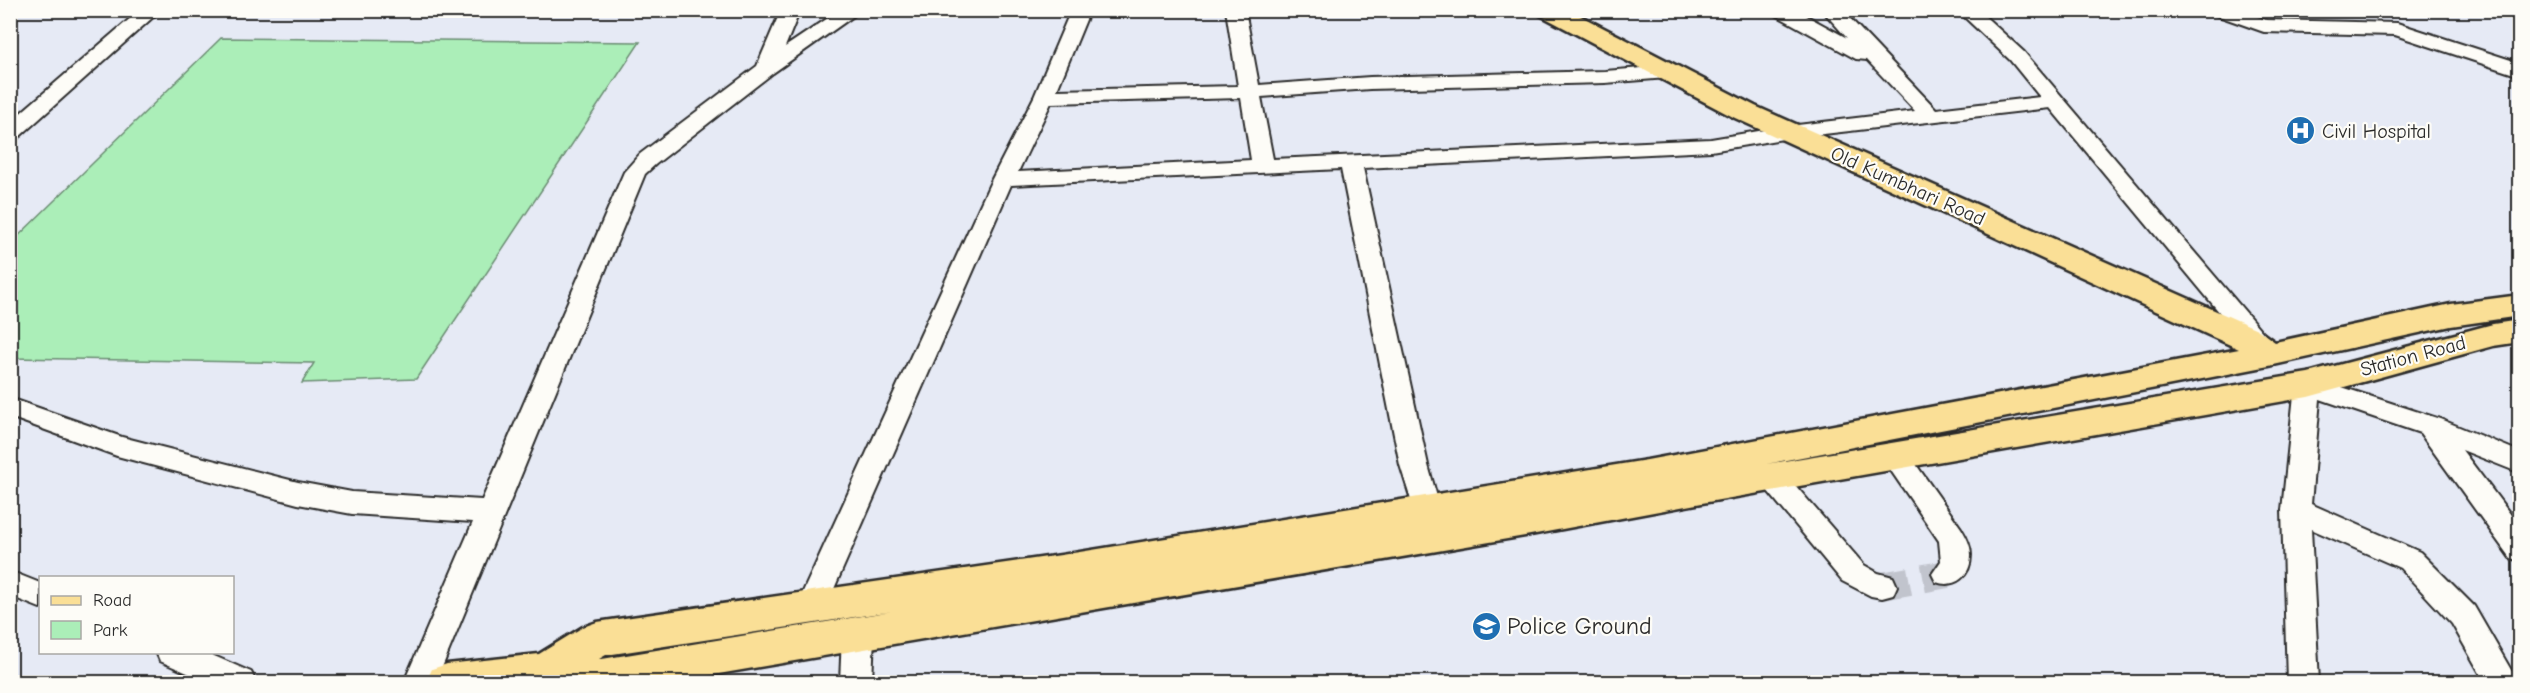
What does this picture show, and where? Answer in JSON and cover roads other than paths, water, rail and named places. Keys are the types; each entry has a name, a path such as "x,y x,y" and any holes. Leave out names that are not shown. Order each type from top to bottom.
{"main road":[{"name":"Old Kumbhari Road","path":"1549,10 1789,132 2245,337 2269,355"},
{"path":"447,682 545,677 597,639 1427,511 1647,474 2269,355 2451,315 2520,304"},
{"name":"Station Road","path":"545,677 602,677 858,635 1525,522 2308,385 2493,335 2520,331"}],"street":[{"path":"10,133 152,10"},
{"path":"766,69 790,10"},
{"path":"420,682 635,172 648,159 766,69 853,10"},
{"path":"811,607 1003,179 1044,97 1081,10"},
{"path":"1235,10 1263,166"},
{"path":"1781,10 1882,66"},
{"path":"1831,10 1931,116"},
{"path":"1966,10 2017,56 2269,355"},
{"path":"2220,10 2264,26 2397,29 2520,70"},
{"path":"1044,97 1250,92 1370,83 1605,77 1667,72"},
{"path":"1003,179 1711,145 1789,132 2056,101"},
{"path":"1351,162 1414,465 1427,511"},
{"path":"2304,682 2296,510 2308,385 2430,426 2520,463"},
{"path":"10,407 117,446 298,492 351,503 490,512"},
{"path":"2430,426 2520,550"},
{"path":"1895,456 1956,546 1957,559 1954,569 1947,574"},
{"path":"1772,477 1853,573 1871,584 1882,586"},
{"path":"2296,510 2410,560 2463,615 2502,682"},
{"path":"10,583 39,596"},
{"path":"856,682 858,635"},
{"path":"176,654 240,682"}],"tunnel":[{"path":"1882,586 1947,574"}],"place":[{"name":"Civil Hospital","path":"2301,131"},
{"name":"Police Ground","path":"1486,626"}]}
